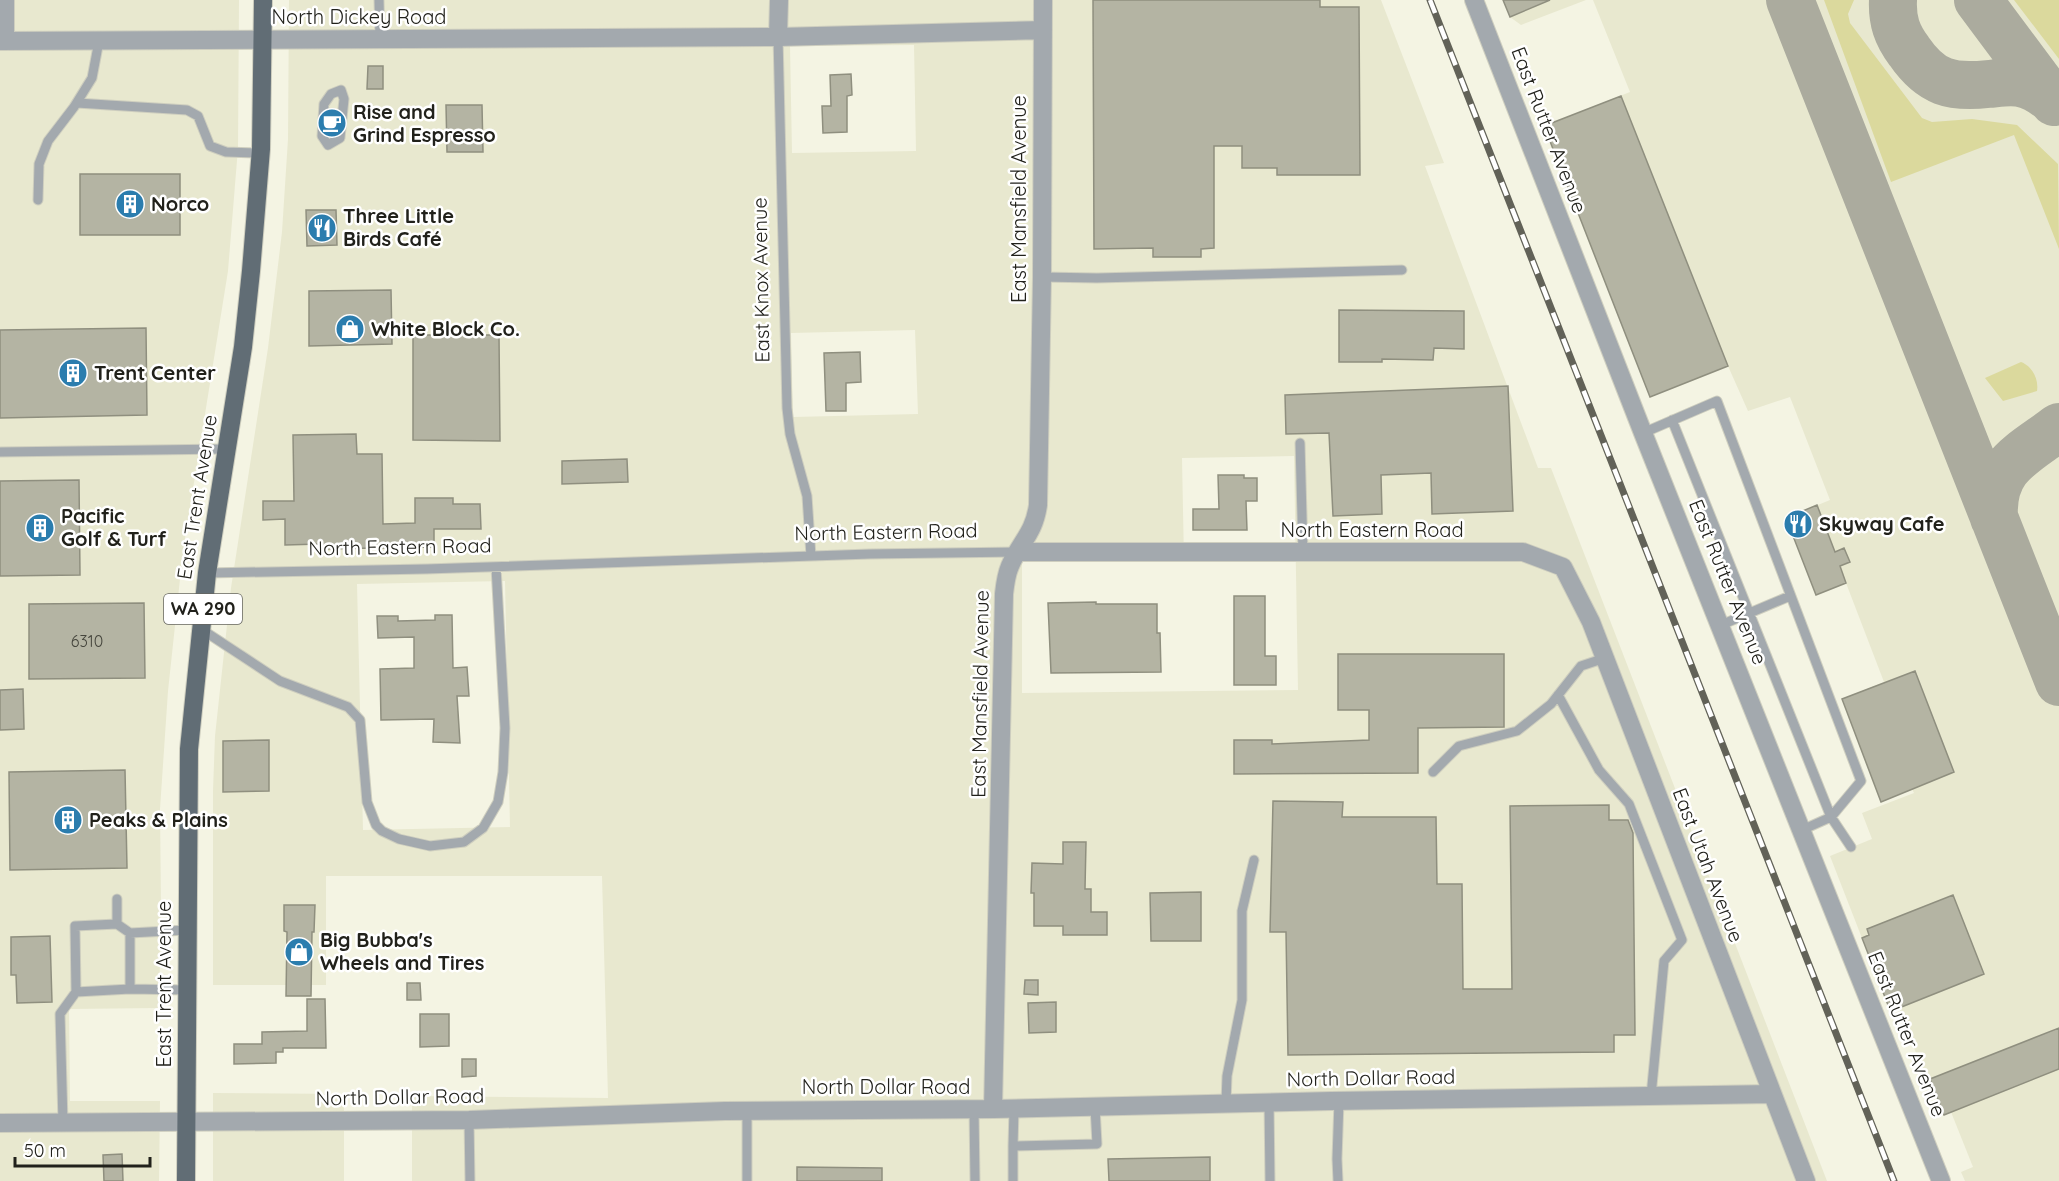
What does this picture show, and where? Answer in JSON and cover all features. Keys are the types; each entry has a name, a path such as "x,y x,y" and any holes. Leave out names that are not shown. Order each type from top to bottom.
{"main road":[{"name":"East Trent Avenue","path":"186,1181 189,749 207,573 243,347 260,153 262,0"}],"street":[{"path":"3,41 5,0"},
{"name":"East Knox Avenue","path":"778,37 779,0"},
{"name":"East Mansfield Avenue","path":"993,1109 1004,594 1007,572 1032,529 1038,505 1042,277 1042,0"},
{"name":"East Rutter Avenue","path":"1474,0 1643,433 1941,1181"},
{"name":"North Dickey Road","path":"3,41 778,37 1043,30"},
{"name":"North Eastern Road","path":"1017,552 1523,552 1563,567"},
{"name":"East Utah Avenue","path":"1563,567 1591,621 1806,1181"},
{"name":"North Dollar Road","path":"0,1123 469,1120 747,1111 993,1109 1772,1094"}],"lane":[{"path":"379,0 380,40"},
{"name":"East Knox Avenue","path":"778,37 787,408 792,442 807,496 811,556"},
{"path":"38,200 39,164 48,141 77,103 92,78 99,41"},
{"path":"341,90 344,99 340,138 328,145 322,136 324,104 331,94 341,90"},
{"path":"77,103 187,110 198,116 210,146 226,152 260,153"},
{"path":"1042,277 1097,278 1402,270"},
{"path":"1643,433 1717,401 1861,781 1831,817 1802,830"},
{"path":"1672,420 1831,817 1851,847"},
{"path":"1300,443 1304,553"},
{"path":"0,452 226,449"},
{"name":"North Eastern Road","path":"207,573 1017,552"},
{"path":"201,628 280,681 348,707 360,720 367,802 376,825 382,831 399,839 430,846 464,842 483,828 498,802 502,772 505,728 496,567"},
{"path":"1721,625 1790,596"},
{"path":"1433,772 1459,746 1517,731 1551,704 1581,666 1605,658"},
{"path":"1558,695 1599,770 1629,804 1682,940 1664,961 1650,1096"},
{"path":"1226,1103 1227,1076 1242,1000 1242,911 1254,860"},
{"path":"117,899 117,924"},
{"path":"63,1122 60,1014 76,992 75,926 117,924 130,933 187,930"},
{"path":"130,933 130,989"},
{"path":"76,992 130,989 188,990"},
{"path":"1338,1181 1339,1101"},
{"path":"1269,1102 1270,1181"},
{"path":"1013,1146 1097,1144 1095,1107"},
{"path":"1013,1181 1014,1108"},
{"path":"974,1109 975,1181"},
{"path":"747,1111 747,1181"},
{"path":"469,1120 470,1181"}],"shaded area":[{"path":"0,0 239,0 238,148 228,271 183,551 168,691 160,809 159,1008 69,1009 70,1101 160,1101 159,1181 0,1181"},
{"path":"289,0 1381,0 1444,163 1425,166 1538,468 1551,468 1827,1181 412,1181 412,1096 608,1098 602,876 326,876 326,985 213,985 215,736 231,588 268,348 282,232 288,139","holes":["914,45 916,151 792,153 790,46","915,330 918,414 793,417 791,333","1294,456 1298,690 1022,693 1022,562 1184,561 1182,458","505,581 510,827 363,830 357,584"]},
{"path":"1503,0 1586,0 1521,25 1510,17"},
{"path":"1593,0 2059,0 2059,1181 1965,1181 1961,1172 1973,1167 1951,1112 1944,1115 1930,1079 1926,1080 1897,1002 1888,1005 1830,856 1872,839 1862,813 1914,793 1912,789 1881,802 1842,699 1884,682 1846,583 1816,595 1786,518 1830,500 1790,397 1748,411 1728,366 1650,397 1544,126 1630,92"},
{"path":"1824,0 1854,0 1848,14 1850,23 1922,118 1932,122 1972,119 2017,125 2058,164 2059,249 2014,135 1891,182"},
{"path":"2014,0 2059,0 2059,59"},
{"path":"2021,362 2034,374 2037,391 2003,401 1985,378"},
{"path":"213,1093 344,1094 344,1181 213,1181"}],"building":[{"path":"1093,0 1320,0 1320,7 1359,7 1360,175 1277,175 1277,168 1242,168 1242,146 1214,146 1214,248 1201,249 1201,257 1153,257 1153,248 1094,249"},
{"path":"1503,0 1550,0 1510,17"},
{"path":"368,66 383,66 383,89 367,89"},
{"path":"851,74 852,95 847,96 847,132 823,133 822,106 831,106 830,75"},
{"path":"1621,96 1728,366 1650,397 1544,126"},
{"path":"446,105 482,105 483,152 447,152"},
{"name":"Norco","path":"80,174 180,174 180,235 80,235"},
{"name":"Three Little Birds Café","path":"306,210 336,210 337,245 307,246"},
{"name":"White Block Co.","path":"391,290 392,344 309,346 309,291"},
{"path":"1339,310 1464,311 1464,349 1434,348 1433,360 1382,359 1382,362 1339,362"},
{"name":"Trent Center","path":"146,328 147,415 0,418 0,330"},
{"path":"413,335 499,335 500,441 413,440"},
{"path":"860,352 861,382 846,383 846,411 826,411 824,353"},
{"path":"1508,386 1513,511 1432,514 1431,473 1381,475 1382,514 1333,516 1329,433 1286,434 1285,395"},
{"path":"356,434 357,454 382,454 383,524 415,523 415,498 453,498 453,504 480,504 481,529 434,529 434,547 321,549 320,544 285,545 285,519 263,520 263,501 294,501 293,435"},
{"path":"627,459 628,482 562,484 562,461"},
{"path":"1218,475 1244,475 1244,478 1257,478 1257,501 1246,501 1247,530 1193,530 1193,509 1219,509"},
{"name":"Pacific Golf & Turf","path":"79,480 80,575 0,576 0,481"},
{"path":"1817,505 1835,552 1844,548 1850,562 1840,566 1846,583 1816,595 1786,518"},
{"path":"1234,596 1265,596 1265,656 1276,656 1276,685 1234,685"},
{"path":"1096,602 1096,604 1157,604 1161,672 1051,673 1048,603"},
{"path":"144,603 145,678 29,679 29,604"},
{"path":"435,615 452,615 453,668 467,667 469,696 457,696 460,743 433,742 434,719 381,720 380,669 414,668 414,637 378,638 377,616 398,616 398,621 435,620"},
{"path":"1338,654 1504,654 1504,727 1418,728 1418,773 1234,774 1234,740 1272,740 1272,744 1369,740 1369,710 1338,710"},
{"path":"1915,671 1954,772 1881,802 1842,699"},
{"path":"23,689 24,729 0,730 0,690"},
{"path":"269,740 269,791 223,792 223,741"},
{"name":"Peaks & Plains","path":"125,770 127,868 10,870 9,772"},
{"path":"1273,801 1343,802 1342,817 1436,817 1437,884 1462,884 1463,989 1512,989 1510,806 1609,805 1609,820 1628,820 1633,833 1635,1035 1614,1035 1614,1052 1288,1055 1286,932 1270,932"},
{"path":"1063,842 1086,842 1085,889 1091,889 1091,912 1107,912 1107,935 1063,935 1063,926 1034,926 1034,893 1031,893 1032,863 1063,864"},
{"path":"1201,892 1201,941 1151,941 1150,893"},
{"path":"1953,895 1984,974 1899,1008 1896,1002 1888,1005 1862,938 1869,935 1867,929"},
{"name":"Big Bubba's Wheels and Tires","path":"284,905 315,905 314,932 312,932 311,996 286,996 287,932 284,931"},
{"path":"50,936 52,1002 17,1003 16,975 11,975 11,937"},
{"path":"1025,980 1038,980 1038,995 1024,994"},
{"path":"407,983 420,983 421,1000 407,1000"},
{"path":"307,999 325,999 326,1048 283,1048 283,1052 276,1052 276,1063 234,1064 234,1044 262,1044 262,1032 307,1031"},
{"path":"1056,1002 1056,1032 1029,1033 1028,1003"},
{"path":"420,1014 449,1014 449,1046 420,1047"},
{"path":"2059,1028 2059,1069 1944,1115 1930,1079"},
{"path":"462,1059 476,1059 476,1076 462,1077"},
{"path":"122,1154 123,1181 104,1181 103,1155"},
{"path":"1210,1157 1210,1181 1109,1181 1108,1159"},
{"path":"797,1167 882,1168 882,1181 797,1181"}],"taxiway":[{"path":"1790,0 2059,682"},
{"path":"1893,0 1894,21 1901,39 1917,62 1934,77 1963,85 2020,83 2038,89 2053,100"},
{"path":"1978,0 2054,102"},
{"path":"1994,518 1994,500 2003,474 2021,454 2059,427"}],"railway":[{"path":"1430,0 1894,1181"}],"place":[{"name":"Rise and Grind Espresso","path":"332,123"},
{"name":"Norco","path":"130,204"},
{"name":"Three Little Birds Café","path":"322,228"},
{"name":"White Block Co.","path":"350,329"},
{"name":"Trent Center","path":"73,373"},
{"name":"Skyway Cafe","path":"1798,524"},
{"name":"Pacific Golf & Turf","path":"40,528"},
{"name":"Peaks & Plains","path":"68,820"},
{"name":"Big Bubba's Wheels and Tires","path":"299,952"}]}
